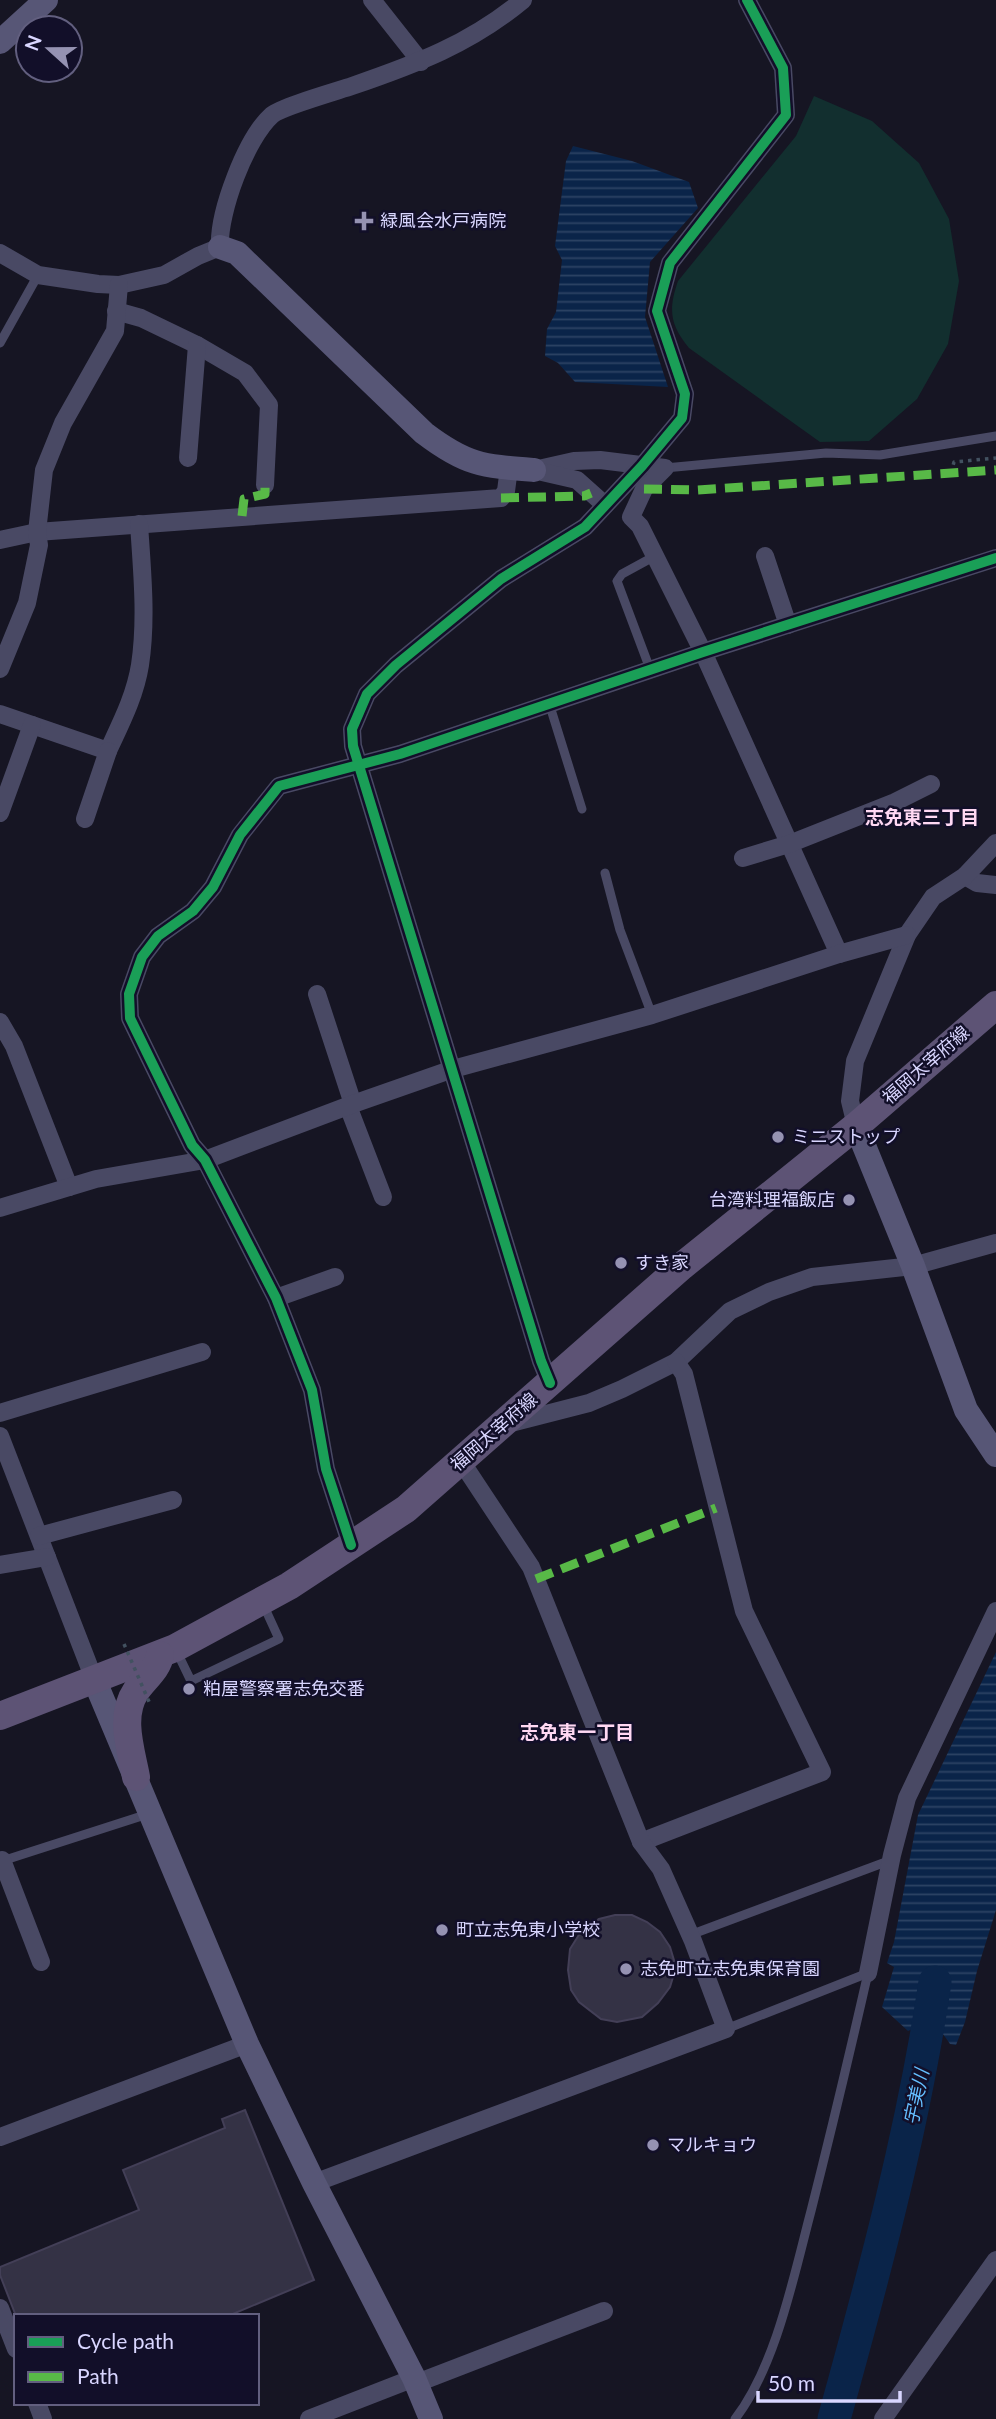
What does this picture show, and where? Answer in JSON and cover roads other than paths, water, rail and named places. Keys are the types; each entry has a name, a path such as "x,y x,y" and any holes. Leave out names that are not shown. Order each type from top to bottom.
{"main road":[{"name":"福岡太宰府線","path":"0,1716 168,1651 262,1602 406,1509 682,1266 856,1126 996,1005"},
{"path":"136,1777 126,1725 133,1695 168,1651"}],"street":[{"path":"0,43 46,0"},
{"path":"372,0 421,62"},
{"path":"220,247 219,229 250,142 273,113 421,62 495,23 523,0"},
{"path":"550,1382 541,1361 360,766 352,729 367,694 396,664 501,579 585,527 682,418 685,394 657,311 670,262 786,115 783,68 747,0"},
{"path":"0,253 38,275 119,285 164,275 220,247 237,253 424,433 467,461 577,481 605,505"},
{"path":"0,669 27,603 39,545 37,532 44,470 63,423 115,331 119,285"},
{"path":"116,312 141,318 197,345 245,373 270,405 265,485"},
{"path":"188,458 197,345"},
{"path":"0,540 37,532 501,498 522,469 587,461 664,468"},
{"path":"664,468 644,489 631,517 640,526 703,652 839,954"},
{"path":"85,819 108,751 128,710 140,665 144,591 139,524"},
{"path":"765,556 788,625"},
{"path":"351,1545 326,1469 312,1390 276,1298 205,1160 192,1145 130,1018 129,994 142,957 158,936 193,911 213,887 240,835 279,786 360,766 996,558"},
{"path":"0,714 108,751"},
{"path":"0,813 32,725"},
{"path":"743,858 789,844 895,802 932,784"},
{"path":"996,843 965,876 933,897 907,935 855,1061 850,1101 856,1126 913,1266 966,1410 996,1455"},
{"path":"965,876 977,883 996,885"},
{"path":"0,1208 96,1180 205,1160 453,1069 652,1015 839,954 907,935"},
{"path":"317,995 350,1105 383,1197"},
{"path":"0,1021 14,1046 69,1187"},
{"path":"504,1425 589,1404 676,1362 730,1311 769,1292 812,1277 913,1266 996,1243"},
{"path":"276,1298 335,1277"},
{"path":"0,1413 202,1352"},
{"path":"641,1842 821,1772 744,1611 684,1374 676,1362"},
{"path":"0,1436 94,1679 247,2044 314,2183 416,2381 431,2419"},
{"path":"314,2183 726,2029 661,1869 641,1842 531,1567 461,1461"},
{"path":"39,1536 173,1500"},
{"path":"0,1565 47,1557"},
{"path":"868,1973 890,1865 908,1798 996,1611"},
{"path":"1,1861 41,1962"},
{"path":"0,2137 247,2044"},
{"path":"883,2419 996,2260"},
{"path":"0,2308 14,2344"},
{"path":"309,2419 604,2311"}],"lane":[{"path":"0,343 38,275"},
{"path":"664,468 826,453 880,455 996,436"},
{"path":"650,669 617,581 622,574 655,556"},
{"path":"549,704 582,809"},
{"path":"605,873 620,930 652,1015"},
{"path":"168,1651 191,1681 279,1639 262,1602"},
{"path":"1,1861 150,1813"},
{"path":"690,1935 883,1863 890,1865"},
{"path":"726,2029 868,1973"},
{"path":"735,2419 759,2380 779,2327 803,2242 868,1973"}],"water":[{"path":"573,146 632,161 689,182 698,208 650,262 645,317 668,387 575,382 558,363 545,356 547,329 556,312 562,260 555,246 566,161"},
{"path":"996,1652 996,1910 956,2045 950,2044 937,2028 932,2026 908,2031 882,2007 894,1967 887,1963 894,1942 918,1815"}],"waterway":[{"name":"宇美川","path":"834,2419 904,2147 935,1982"}],"place":[{"name":"緑風会水戸病院","path":"364,221"},
{"name":"ミニストップ","path":"778,1137"},
{"name":"台湾料理福飯店","path":"849,1200"},
{"name":"すき家","path":"621,1263"},
{"name":"粕屋警察署志免交番","path":"189,1689"},
{"name":"町立志免東小学校","path":"442,1930"},
{"name":"志免町立志免東保育園","path":"626,1969"},
{"name":"マルキョウ","path":"653,2145"}],"district":[{"name":"志免東三丁目","path":"922,817"},
{"name":"志免東一丁目","path":"577,1732"}]}
